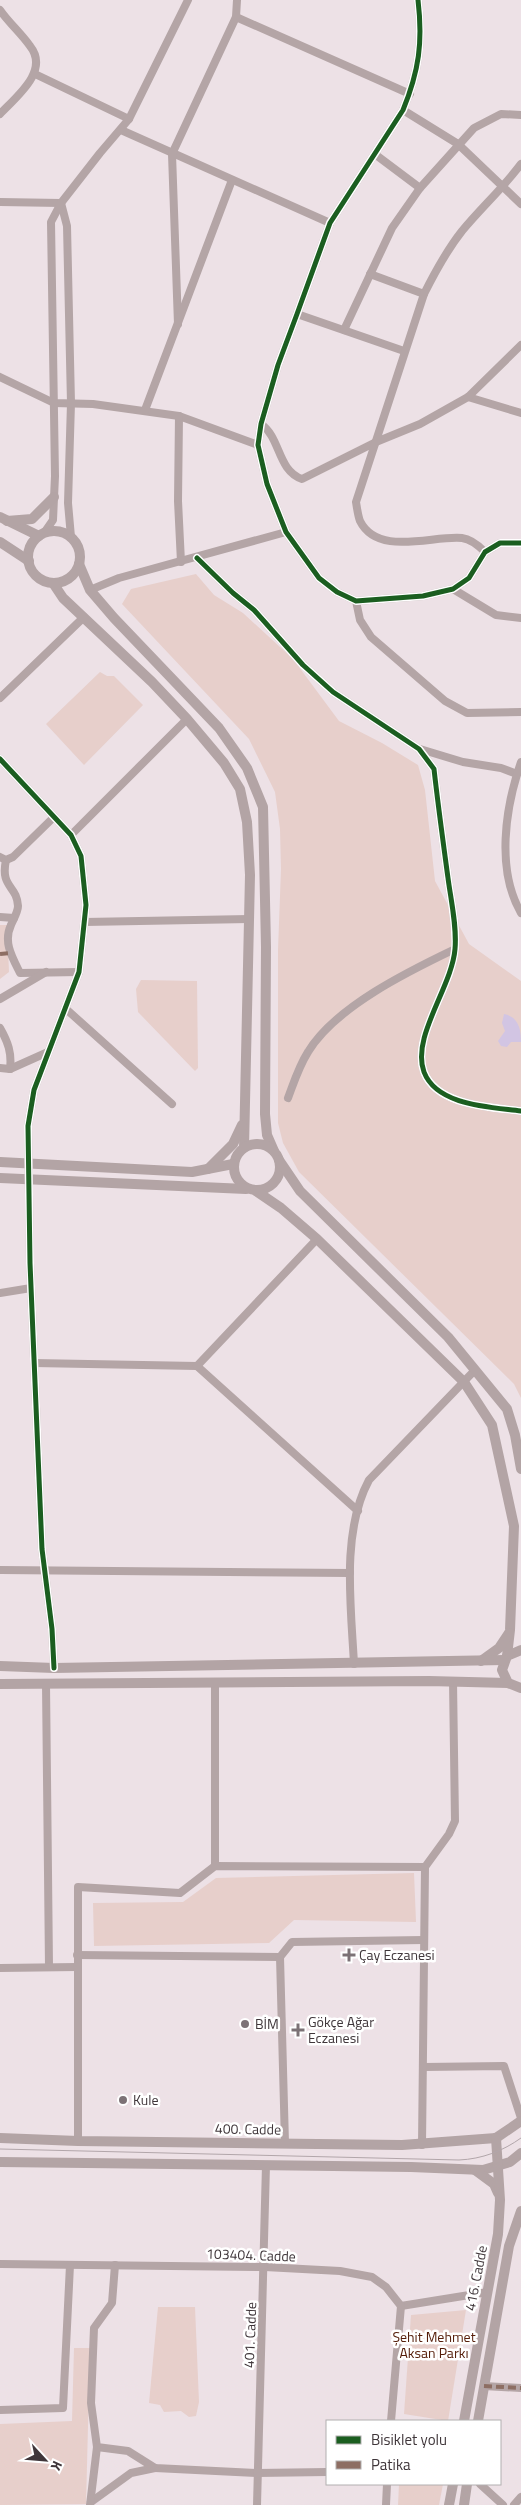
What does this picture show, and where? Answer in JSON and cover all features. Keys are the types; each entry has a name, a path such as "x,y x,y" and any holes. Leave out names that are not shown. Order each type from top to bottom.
{"street":[{"path":"188,0 129,119 100,152 61,203 51,222 54,497 52,520 29,550 29,561 37,576 53,583 63,598 152,682 187,719 224,763 240,789 247,822 249,919 244,1148"},
{"path":"178,324 172,154 236,18 237,0"},
{"path":"418,0 422,32 418,66 410,94 403,110 376,155 330,223 278,365 261,424 258,445 267,484 286,532 319,578 337,592 356,601 423,596 453,589 469,578 485,552 500,544 521,544"},
{"path":"0,10 32,48 37,59 35,74 0,114"},
{"path":"236,18 410,94"},
{"path":"35,74 129,119"},
{"path":"403,110 458,144 521,204"},
{"path":"344,330 392,228 420,188 474,128 488,119 501,114 521,115"},
{"path":"121,130 330,223"},
{"path":"376,155 420,188"},
{"path":"485,552 477,544 463,538 408,543 386,540 370,532 360,521 356,502 360,483 376,442 424,294 437,268 462,231 504,187 521,164"},
{"path":"146,410 232,180"},
{"path":"0,202 61,203"},
{"path":"61,203 67,226 72,403 68,503 71,537 79,552 79,564 90,590 114,618 219,728 247,768 263,807 266,938 265,1114 267,1135 279,1160 300,1191 448,1337 507,1409 515,1435 521,1469"},
{"path":"370,274 424,294"},
{"path":"297,314 404,351"},
{"path":"261,424 270,430 285,466 294,476 302,479 376,442 420,424 468,397 521,346"},
{"path":"0,378 54,403 146,410 179,416 258,445"},
{"path":"468,397 521,413"},
{"path":"179,416 178,501 181,562"},
{"path":"4,519 32,519 54,497"},
{"path":"4,519 41,534 55,531 71,537"},
{"path":"90,590 119,578 286,532"},
{"path":"0,542 29,561"},
{"path":"197,558 232,593 254,610 303,665 333,692 419,749 463,762 501,768 517,774"},
{"path":"53,583 69,578 79,564"},
{"path":"453,589 496,615 521,618"},
{"path":"356,601 360,620 371,637 445,701 467,713 521,712"},
{"path":"0,698 84,617"},
{"path":"71,835 187,719"},
{"path":"419,749 434,768 453,916 455,949 450,976 426,1033 421,1056 424,1073 436,1088 457,1102 521,1111"},
{"path":"0,759 71,835 82,863 86,905 79,972 34,1090 28,1126 31,1288 42,1549 52,1629 54,1668"},
{"path":"521,762 508,816 506,862 511,896 521,913"},
{"path":"54,817 21,850 3,859 2,871 4,879 16,899 18,908 8,930 7,943 20,972 79,972"},
{"path":"0,917 14,918"},
{"path":"85,922 249,919"},
{"path":"288,1098 309,1051 323,1032 349,1010 378,990 416,967 455,949"},
{"path":"0,954 10,953"},
{"path":"0,999 48,971"},
{"path":"66,1010 172,1104"},
{"path":"0,1028 9,1044 12,1057 10,1069"},
{"path":"0,1068 10,1069 48,1052"},
{"path":"208,1169 233,1144 244,1119"},
{"path":"274,1151 264,1145 252,1143 237,1154 233,1164 234,1174 238,1182 281,1208 317,1239 464,1382 492,1425 514,1526 510,1630 506,1658 502,1670 508,1683"},
{"path":"0,1178 251,1190 266,1189 273,1184 280,1169 279,1160"},
{"path":"0,1162 192,1172 233,1164"},
{"path":"197,1366 317,1239"},
{"path":"0,1293 31,1288"},
{"path":"34,1363 197,1366 358,1511"},
{"path":"354,1664 350,1572 360,1496 369,1480 475,1370"},
{"path":"0,1570 350,1572"},
{"path":"481,1661 499,1648 510,1630"},
{"path":"0,1666 54,1668 481,1661 506,1658 521,1650"},
{"path":"422,2145 425,1867 449,1834 455,1821 453,1681"},
{"path":"0,1684 453,1681 508,1683 521,1688"},
{"path":"46,1684 49,1967"},
{"path":"215,1684 216,1866"},
{"path":"78,2141 78,1887 180,1893 216,1866 425,1867"},
{"path":"285,2143 280,1957 292,1942 423,1940"},
{"path":"77,1955 280,1957"},
{"path":"0,1968 77,1966"},
{"path":"424,2067 504,2066 521,2119 496,2138"},
{"name":"400. Cadde","path":"0,2138 78,2141 422,2145 496,2138"},
{"name":"416. Cadde","path":"464,2420 498,2234 500,2200 496,2138"},
{"path":"0,2162 479,2170 510,2162 521,2153"},
{"name":"401. Cadde","path":"257,2505 266,2165"},
{"path":"479,2170 494,2184 500,2200"},
{"path":"478,2420 509,2246 521,2211"},
{"name":"103404. Cadde","path":"0,2264 264,2267 340,2271 372,2277 386,2287 401,2306"},
{"path":"0,2410 63,2408 70,2264"},
{"path":"90,2503 97,2447 92,2403 94,2328 112,2303 115,2265"},
{"path":"391,2420 401,2306 488,2292"},
{"path":"484,2386 521,2388"},
{"path":"97,2447 128,2451 156,2468"},
{"path":"90,2503 131,2473 156,2468 257,2473 326,2472"},
{"path":"386,2505 387,2485"},
{"path":"449,2505 453,2485"},
{"path":"464,2505 467,2485"},
{"path":"481,2485 503,2505"},
{"path":"514,2505 521,2496"}],"green space":[{"path":"196,574 214,595 243,613 293,659 339,721 382,743 418,765 425,790 435,881 469,944 521,981 521,1398 514,1384 299,1172 283,1143 278,1123 278,950 281,869 280,829 275,792 249,739 122,604 131,589"},
{"path":"100,672 107,676 114,676 143,705 84,765 46,724"},
{"path":"0,925 7,925 9,972 0,979"},
{"path":"141,980 197,981 198,1068 195,1071 138,1012 136,989"},
{"path":"414,1873 416,1922 294,1920 269,1943 94,1946 93,1903 183,1902 216,1878"},
{"path":"158,2307 195,2307 199,2402 196,2416 189,2417 181,2411 164,2412 160,2405 149,2403"},
{"name":"Şehit Mehmet Aksan Parkı","path":"466,2310 448,2420 404,2414 411,2315"},
{"path":"74,2348 90,2348 86,2504 0,2505 0,2424 72,2421"},
{"path":"399,2485 443,2485 439,2505 398,2505"}],"shaded area":[{"path":"504,1014 516,1021 521,1037 521,1042 511,1042 507,1047 501,1046 498,1041 505,1031 502,1023"}],"tram line":[{"path":"0,2149 459,2160 492,2154 521,2138"}],"marked path":[{"path":"0,954 10,953"},
{"path":"484,2386 521,2388"}],"cycle path":[{"path":"418,0 420,43 413,82 403,110 330,223 278,365 261,424 258,445 267,484 286,532 319,578 337,592 356,601 423,596 453,589 469,578 485,552 500,543 521,543"},
{"path":"197,558 233,593 254,610 303,665 333,692 419,749 434,769 453,913 455,949 447,979 427,1028 423,1043 421,1058 424,1072 440,1092 452,1098 481,1106 521,1111"},
{"path":"0,759 71,835 81,856 86,905 79,972 34,1090 28,1126 30,1263 42,1549 52,1629 54,1668"}],"place":[{"name":"Çay Eczanesi","path":"349,1955"},
{"name":"BİM","path":"245,2024"},
{"name":"Gökçe Ağar Eczanesi","path":"298,2030"},
{"name":"Kule","path":"123,2100"}]}
